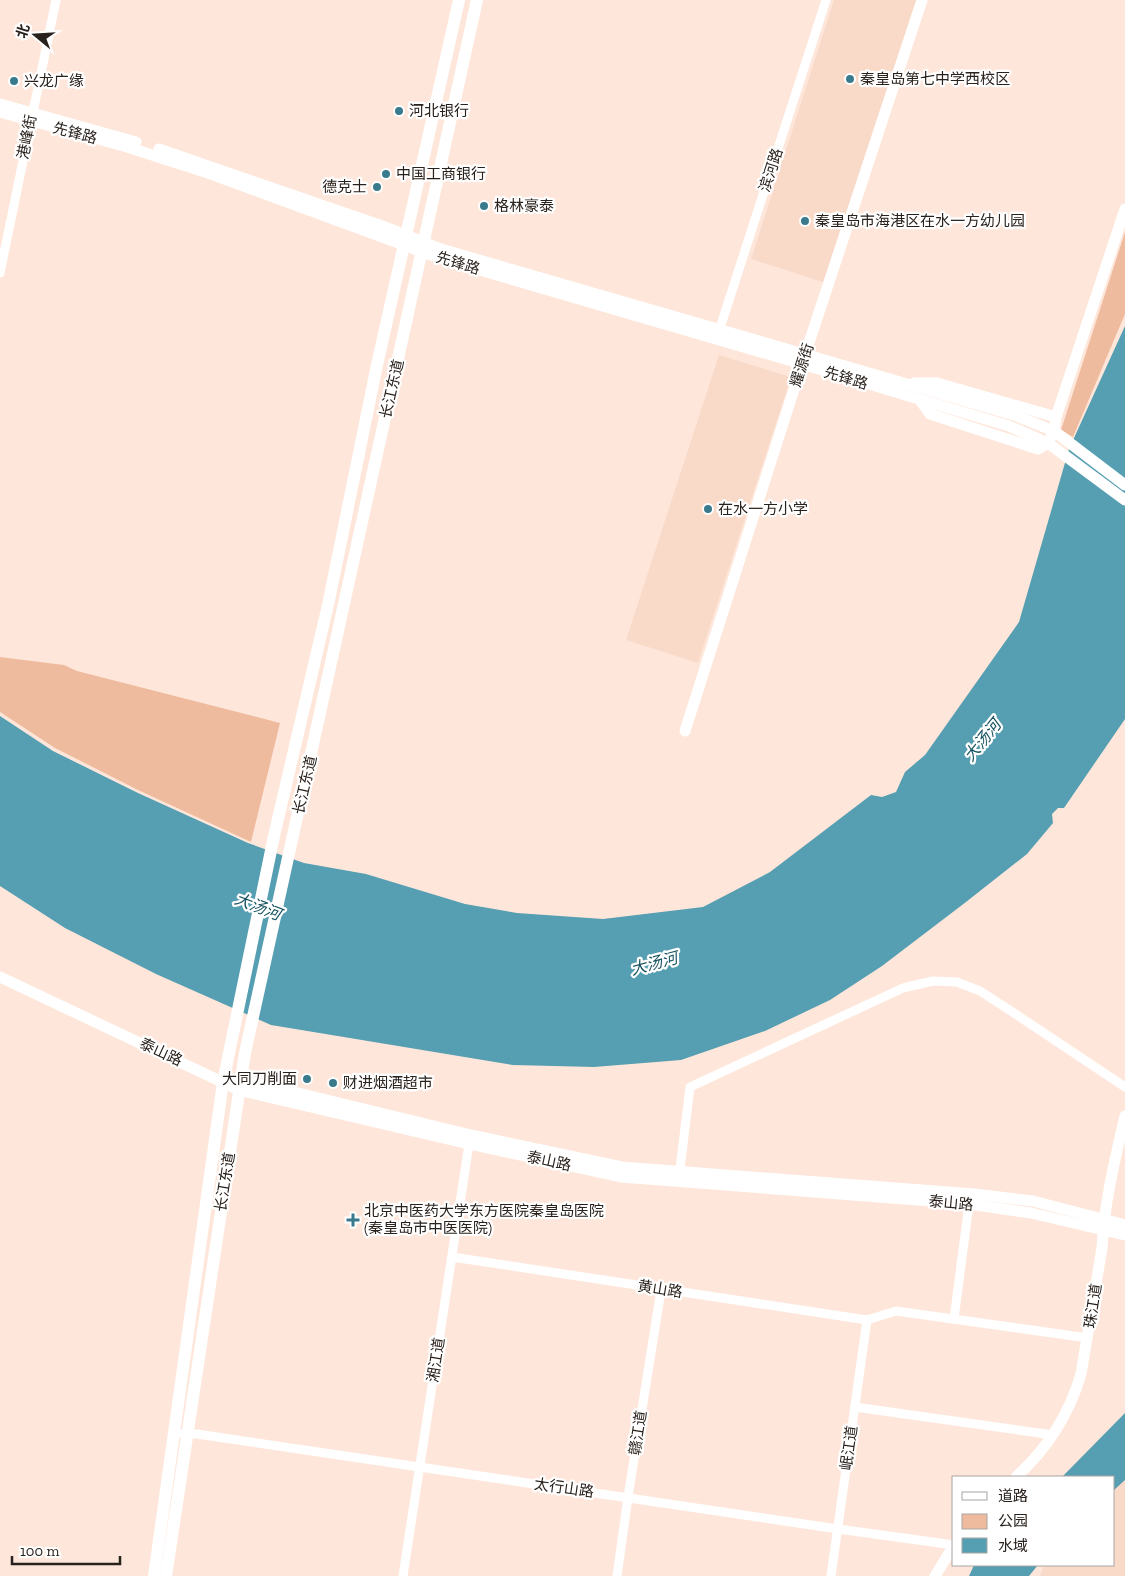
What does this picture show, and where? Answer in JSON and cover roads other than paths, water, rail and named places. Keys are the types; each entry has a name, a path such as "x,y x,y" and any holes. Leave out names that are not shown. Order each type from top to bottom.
{"main road":[{"name":"长江东道","path":"154,1576 223,1082 274,836 328,605 378,364 459,0"},
{"name":"长江东道","path":"166,1576 240,1085 251,1027 477,0"}],"street":[{"name":"港峰街","path":"0,273 56,0"},
{"name":"滨河路","path":"718,334 826,0"},
{"name":"耀源街","path":"685,731 804,359 922,0"},
{"path":"0,104 31,116"},
{"path":"0,112 31,116"},
{"name":"先锋路","path":"31,116 180,156 388,228 405,241 423,248 804,359 920,400 1009,426 1048,443 1125,500"},
{"path":"1048,443 1054,431 1056,417 1125,210"},
{"path":"804,359 900,383 1014,415 1054,431 1125,485"},
{"path":"900,383 937,383 1056,417"},
{"name":"泰山路","path":"0,977 223,1082 469,1144 621,1177 679,1177 969,1204 1104,1225 1125,1236"},
{"path":"679,1177 690,1088 904,988 933,981 956,982 980,992 1125,1087"},
{"path":"240,1085 328,1099 471,1135 679,1177 974,1194 1033,1202 1104,1225 1125,1225"},
{"name":"珠江道","path":"1017,1476 1028,1466 1053,1435 1075,1394 1081,1374 1102,1248 1104,1225 1117,1149 1125,1116"},
{"name":"湘江道","path":"404,1576 419,1466 469,1144"},
{"path":"954,1319 969,1204"},
{"name":"黄山路","path":"452,1257 868,1320"},
{"name":"赣江道","path":"617,1576 661,1290"},
{"path":"868,1320 896,1312 1088,1338"},
{"name":"岷江道","path":"831,1576 868,1320"},
{"path":"855,1407 1053,1435"},
{"name":"太行山路","path":"174,1434 197,1434 952,1545"},
{"path":"935,1576 952,1548"}],"water":[{"name":"大汤河","path":"1125,326 1125,719 1064,808 1058,808 1052,814 1053,823 1027,854 882,966 830,1000 765,1031 681,1060 594,1067 513,1065 271,1025 156,974 65,928 0,886 0,716 53,751 138,793 248,843 304,863 366,874 465,904 517,913 603,919 703,907 770,872 871,795 882,797 896,792 905,772 925,755 1019,622 1069,449"},
{"path":"1125,1413 1125,1480 1115,1489 1115,1476 1063,1476"},
{"path":"974,1566 1037,1566 1029,1576 969,1576"}],"place":[{"name":"秦皇岛第七中学西校区","path":"850,79"},
{"name":"兴龙广缘","path":"14,81"},
{"name":"河北银行","path":"399,111"},
{"name":"中国工商银行","path":"386,174"},
{"name":"德克士","path":"377,187"},
{"name":"格林豪泰","path":"484,206"},
{"name":"秦皇岛市海港区在水一方幼儿园","path":"805,221"},
{"name":"在水一方小学","path":"708,509"},
{"name":"大同刀削面","path":"307,1079"},
{"name":"财进烟酒超市","path":"333,1083"},
{"name":"北京中医药大学东方医院秦皇岛医院 (秦皇岛市中医医院)","path":"353,1220"}]}
